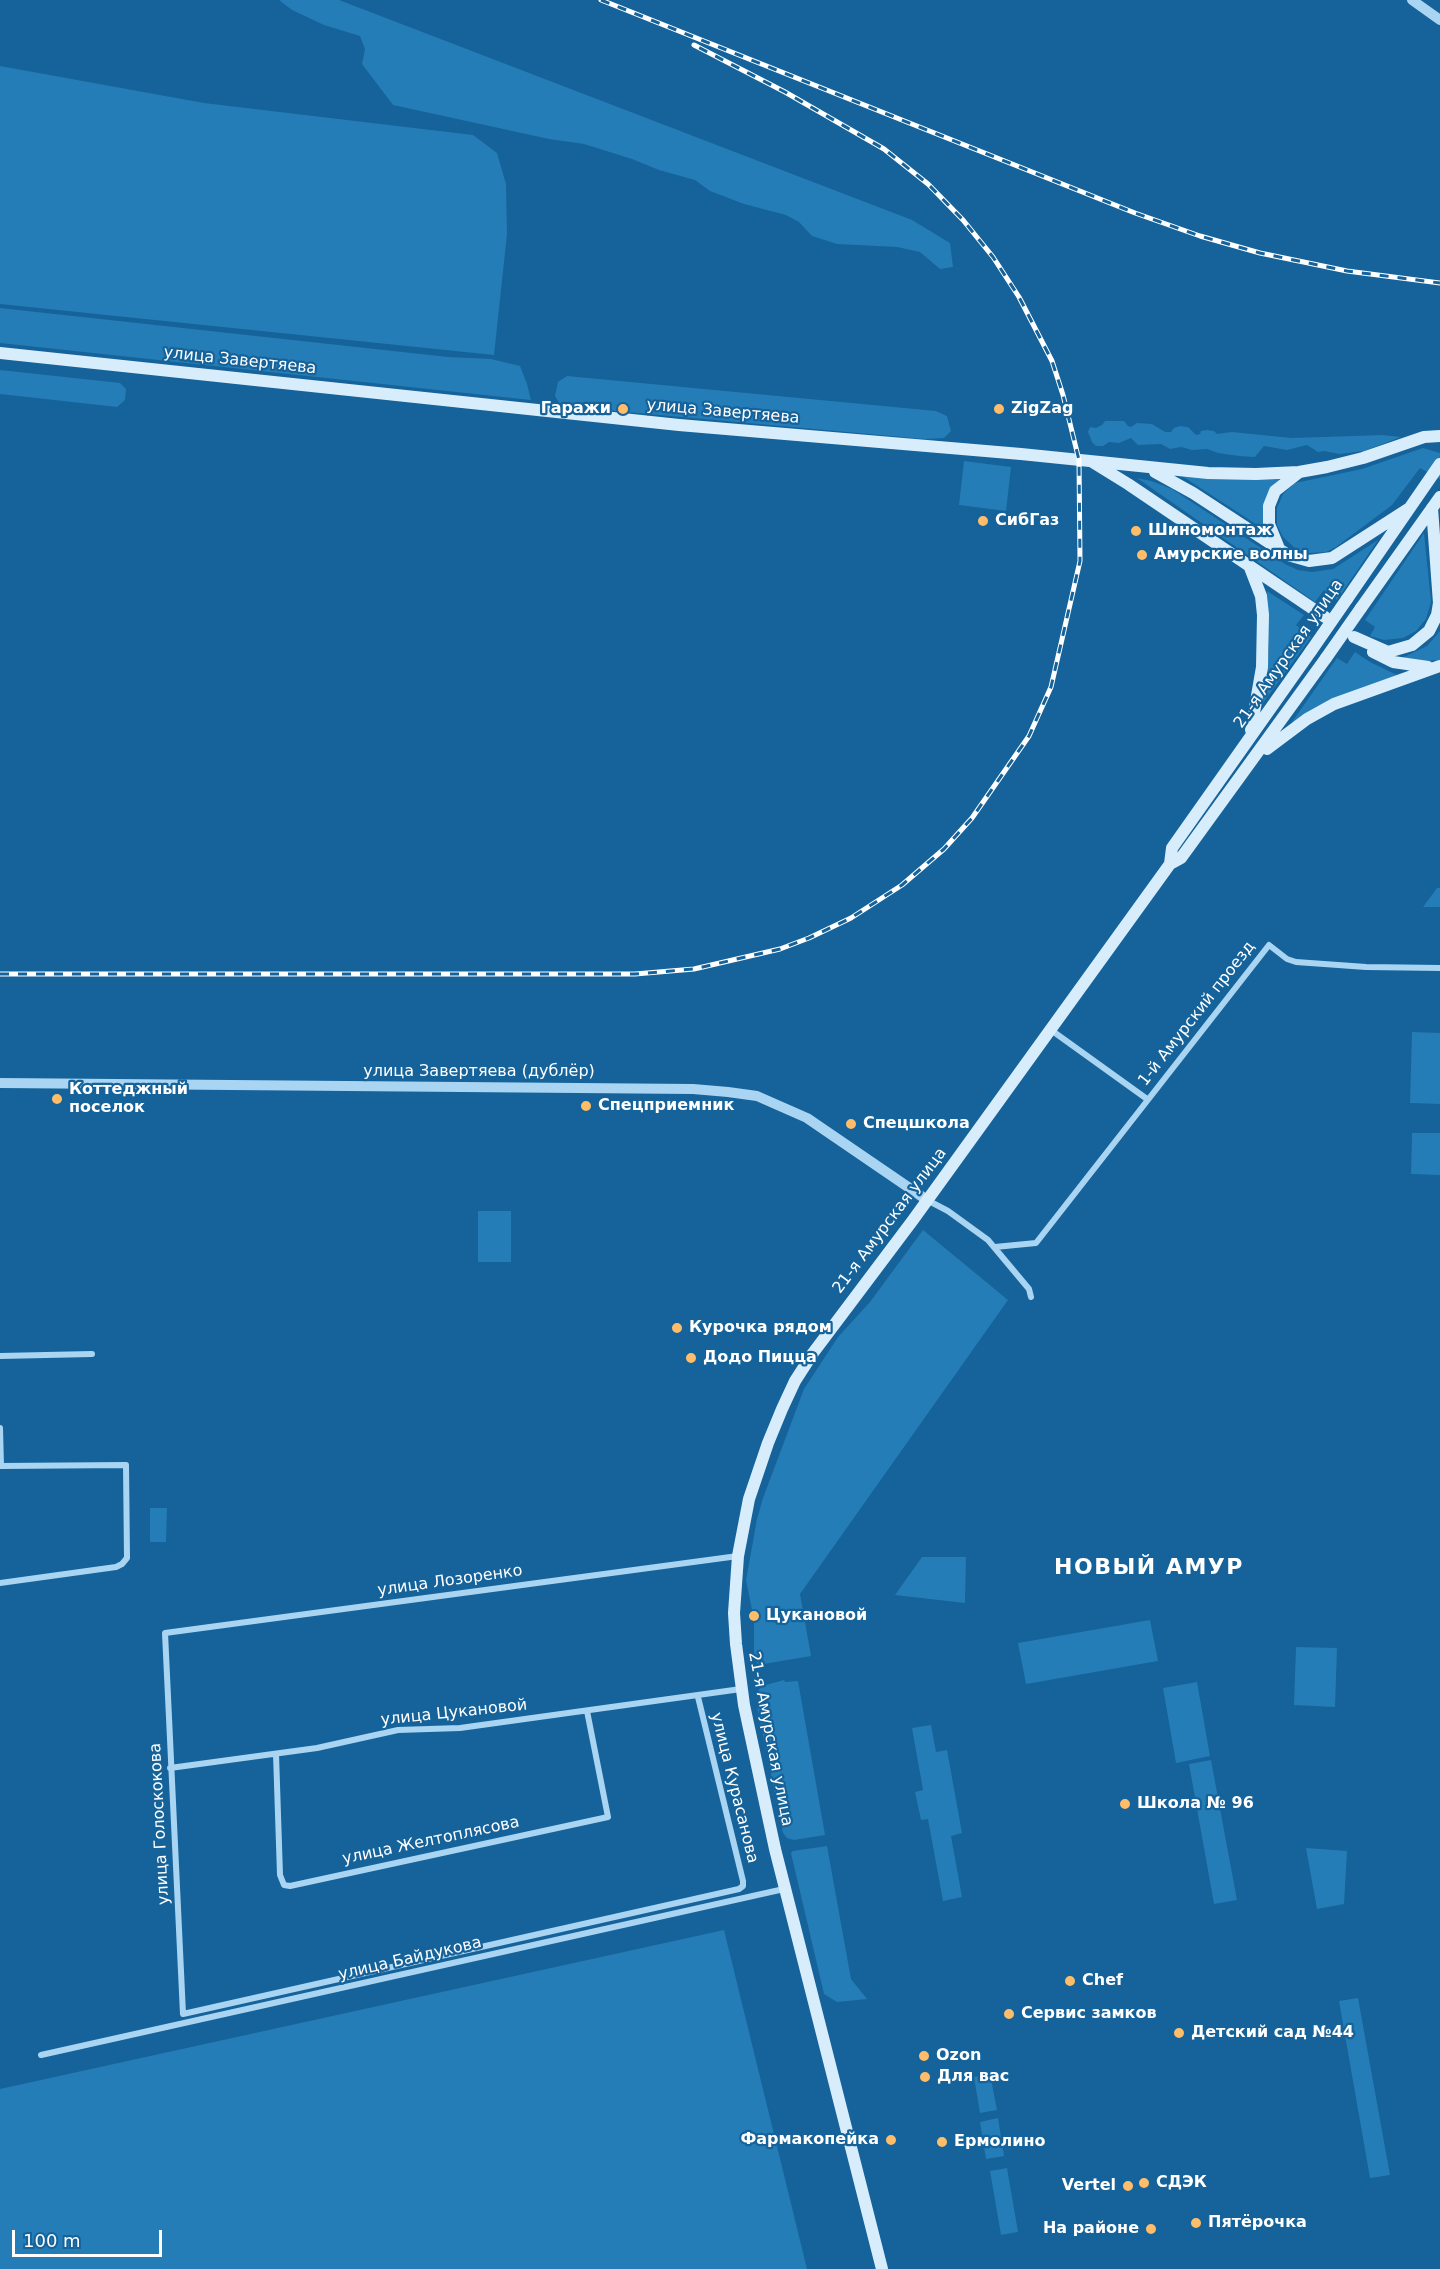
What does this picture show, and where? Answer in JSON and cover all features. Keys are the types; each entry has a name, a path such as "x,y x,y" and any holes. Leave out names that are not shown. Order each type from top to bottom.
{"main road":[{"name":"улица Завертяева","path":"0,353 679,425 1224,474 1299,472 1342,464 1424,437 1440,436"},
{"path":"1092,461 1325,617"},
{"path":"1128,483 1128,472 1136,466 1158,473 1296,558 1309,561 1332,558 1408,509"},
{"name":"21-я Амурская улица","path":"1170,864 1172,848 1438,466"},
{"path":"1281,549 1271,533 1269,506 1275,491 1299,472"},
{"name":"21-я Амурская улица","path":"882,2269 784,1889 741,1689 734,1613 738,1556 749,1499 768,1443 795,1381 830,1329 927,1200 1170,864 1180,858 1260,750 1440,497"},
{"path":"1432,508 1437,550 1439,603 1437,615 1429,631 1412,645 1395,651 1382,650 1360,640 1379,657 1393,662 1438,667"},
{"path":"1248,564 1262,596 1263,615 1261,676 1250,737"},
{"path":"1260,750 1269,748 1302,723 1334,704 1438,667"}],"street":[{"path":"1412,0 1440,20"},
{"name":"1-й Амурский проезд","path":"994,1246 1036,1243 1269,945 1287,959 1296,962 1365,967 1440,968"},
{"name":"1-й Амурский проезд","path":"1051,1030 1147,1099"},
{"name":"улица Завертяева (дублёр)","path":"0,1083 671,1089 728,1092 757,1096 807,1118 927,1200"},
{"path":"927,1200 948,1211 994,1246 1029,1289 1031,1297"},
{"path":"0,1356 92,1354"},
{"path":"0,1428 1,1466 126,1465 127,1558 116,1567 0,1583"},
{"name":"улица Лозоренко","path":"165,1633 738,1556"},
{"name":"улица Голоскокова","path":"165,1633 183,2014"},
{"name":"улица Цукановой","path":"170,1768 317,1748 398,1730 460,1728 698,1697 741,1689"},
{"name":"улица Курасанова","path":"698,1697 743,1886"},
{"name":"улица Желтоплясова","path":"276,1754 280,1875 284,1885 290,1886 608,1817 586,1711"},
{"name":"улица Байдукова","path":"183,2014 728,1892 743,1886"},
{"name":"улица Байдукова","path":"41,2055 784,1889"}],"shaded area":[{"path":"279,0 339,0 912,220 950,243 953,267 940,269 920,252 897,247 837,244 812,236 799,222 786,215 744,204 710,191 695,180 584,144 549,139 393,105 362,64 365,49 360,36 324,25 292,10"},
{"path":"0,66 204,103 473,135 497,153 506,184 507,234 494,355 0,304"},
{"path":"0,308 448,357 491,359 520,366 531,400 0,343"},
{"path":"0,370 120,383 126,389 125,400 117,407 0,394"},
{"path":"567,376 936,411 947,416 951,431 944,438 924,439 561,406 555,396 558,382"},
{"path":"1105,421 1124,421 1131,427 1137,423 1152,424 1165,432 1171,432 1180,426 1188,427 1196,435 1207,430 1217,434 1232,432 1292,438 1382,435 1401,437 1364,451 1340,454 1318,452 1307,445 1287,450 1264,446 1255,457 1218,453 1207,449 1192,450 1181,447 1170,449 1161,444 1138,445 1131,438 1119,443 1109,442 1103,446 1096,446 1088,432 1090,427 1096,428"},
{"path":"1423,448 1440,453 1440,479 1420,468 1392,505 1336,547 1326,552 1309,553 1297,550 1283,537 1277,525 1277,508 1283,494 1295,483 1362,469"},
{"path":"964,461 1011,467 1006,511 959,505"},
{"path":"1182,476 1278,477 1280,479 1271,489 1265,530"},
{"path":"1137,478 1172,489 1285,564 1298,570 1312,572 1333,569 1378,540 1337,600 1324,590 1315,602"},
{"path":"1424,533 1431,602 1426,619 1416,631 1403,638 1384,640 1370,636 1375,627 1365,620"},
{"path":"1267,591 1304,615 1296,625 1311,637 1261,703 1269,649"},
{"path":"1440,631 1440,660 1402,658 1427,646"},
{"path":"1355,652 1397,675 1340,696 1294,723 1292,722 1337,658 1347,664"},
{"path":"1437,888 1440,888 1440,907 1423,907"},
{"path":"1412,1032 1440,1033 1440,1104 1410,1103"},
{"path":"1412,1133 1440,1133 1440,1175 1411,1174"},
{"path":"478,1211 511,1211 511,1262 478,1262"},
{"path":"923,1230 1008,1300 800,1594 811,1656 758,1665 754,1656 754,1611 746,1580 763,1498 804,1389 838,1337 870,1302"},
{"path":"150,1508 167,1508 166,1542 150,1542"},
{"path":"922,1557 966,1557 965,1603 895,1595"},
{"path":"1150,1620 1158,1661 1026,1684 1018,1643"},
{"path":"1296,1647 1337,1648 1335,1707 1294,1705"},
{"path":"784,1680 785,1682 798,1681 825,1835 794,1840 787,1838 783,1833 757,1706 762,1705 758,1691 762,1686"},
{"path":"1197,1682 1210,1756 1176,1763 1163,1688"},
{"path":"931,1725 936,1752 947,1750 962,1833 951,1836 962,1897 943,1901 928,1819 921,1820 915,1792 923,1790 912,1728"},
{"path":"1211,1760 1237,1900 1214,1904 1189,1764"},
{"path":"827,1846 851,1979 867,1999 837,2002 824,1994 791,1853"},
{"path":"1306,1848 1347,1851 1344,1904 1317,1909"},
{"path":"724,1930 807,2269 0,2269 0,2089"},
{"path":"1358,1998 1390,2175 1370,2178 1339,2001"},
{"path":"990,2074 997,2110 980,2113 974,2077"},
{"path":"998,2118 1004,2156 986,2159 980,2122"},
{"path":"1007,2168 1018,2232 1001,2235 990,2171"}],"railway":[{"path":"601,0 1135,213 1200,236 1260,253 1347,271 1440,283"},
{"path":"0,974 635,974 694,969 780,949 851,918 902,885 944,849 972,818 1029,736 1051,687 1080,561 1079,460 1052,361 1019,297 993,257 963,220 928,184 884,149 785,92 694,45"}],"place":[{"name":"Гаражи","path":"623,409"},
{"name":"ZigZag","path":"999,409"},
{"name":"СибГаз","path":"983,521"},
{"name":"Шиномонтаж","path":"1136,531"},
{"name":"Амурские волны","path":"1142,555"},
{"name":"Коттеджный поселок","path":"57,1099"},
{"name":"Спецприемник","path":"586,1106"},
{"name":"Спецшкола","path":"851,1124"},
{"name":"Курочка рядом","path":"677,1328"},
{"name":"Додо Пицца","path":"691,1358"},
{"name":"Цукановой","path":"754,1616"},
{"name":"Школа № 96","path":"1125,1804"},
{"name":"Chef","path":"1070,1981"},
{"name":"Сервис замков","path":"1009,2014"},
{"name":"Детский сад №44","path":"1179,2033"},
{"name":"Ozon","path":"924,2056"},
{"name":"Для вас","path":"925,2077"},
{"name":"Фармакопейка","path":"891,2140"},
{"name":"Ермолино","path":"942,2142"},
{"name":"СДЭК","path":"1144,2183"},
{"name":"Vertel","path":"1128,2186"},
{"name":"Пятёрочка","path":"1196,2223"},
{"name":"На районе","path":"1151,2229"}],"district":[{"name":"НОВЫЙ АМУР","path":"1149,1568"}]}
